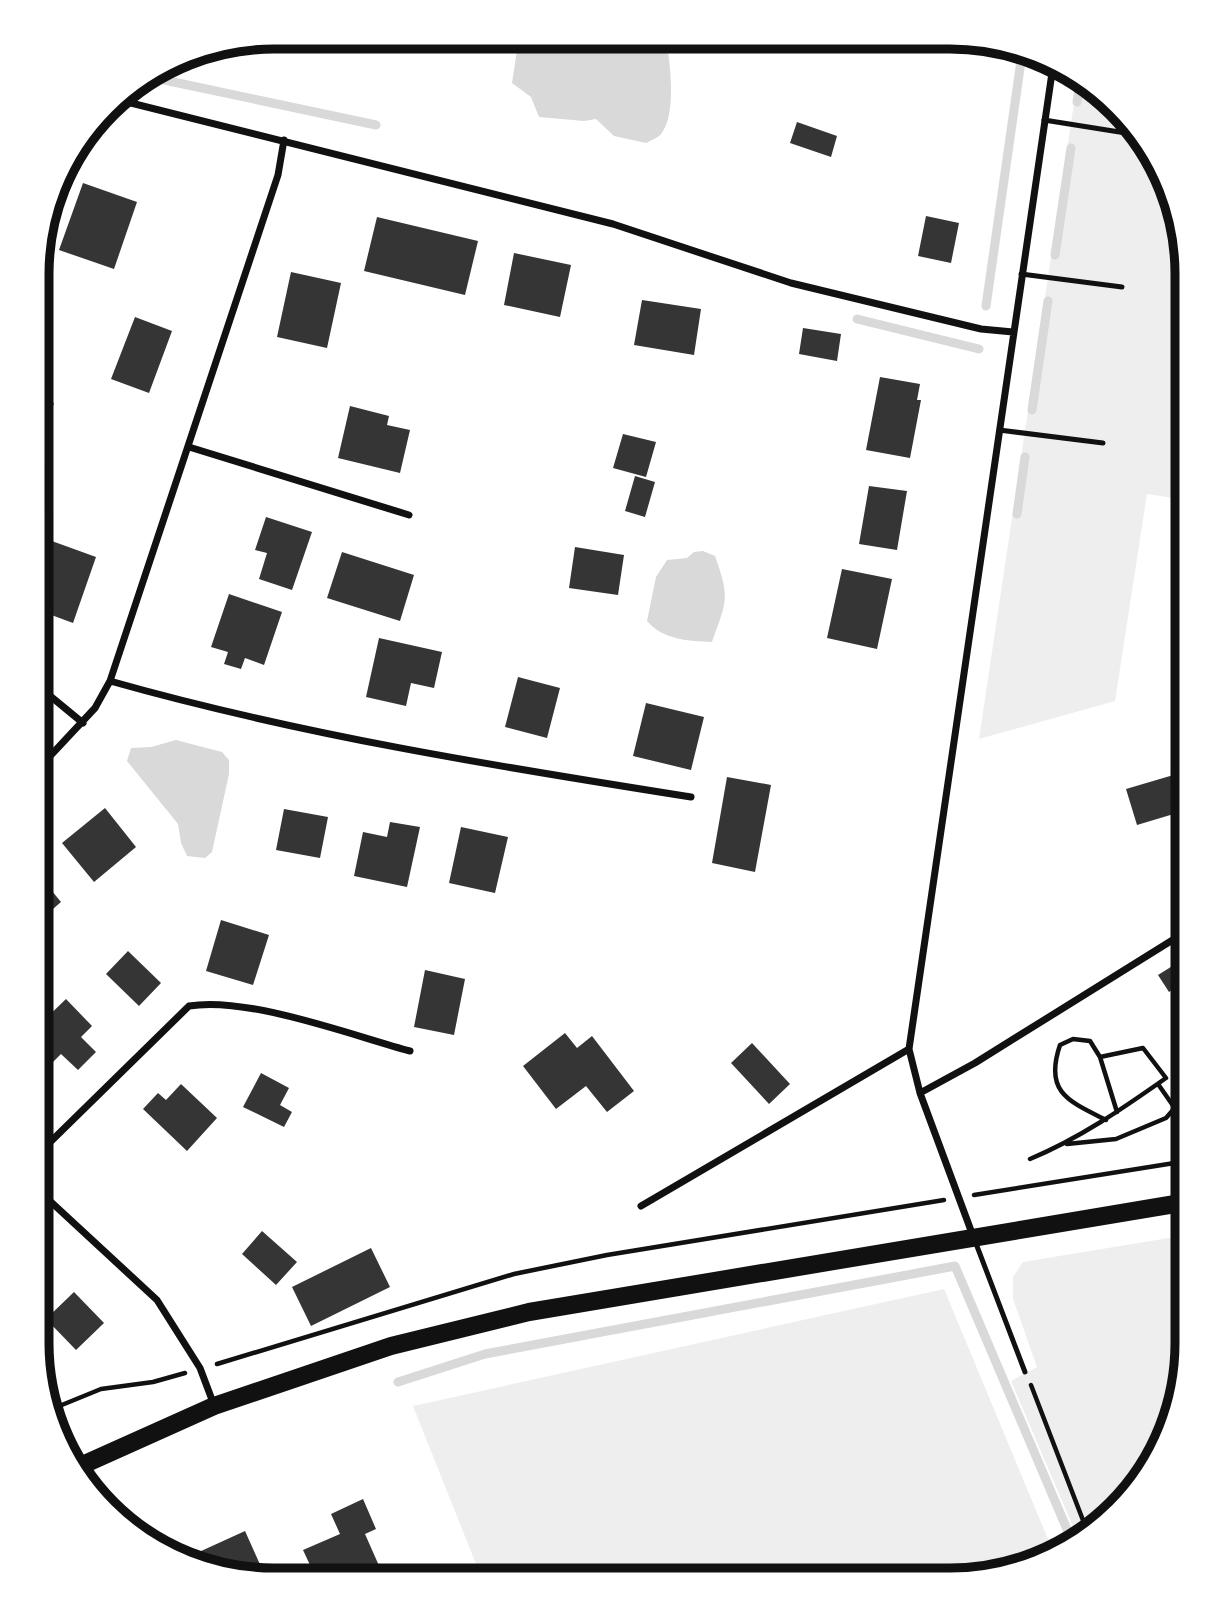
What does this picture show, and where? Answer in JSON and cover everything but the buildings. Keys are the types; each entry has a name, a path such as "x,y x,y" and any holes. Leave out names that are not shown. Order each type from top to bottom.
{"main road":[{"path":"85,1464 214,1406 391,1346 529,1312 1175,1204"}],"street":[{"path":"973,1236 956,1198 920,1093 909,1049 1051,73"},
{"path":"129,102 612,224 791,283 981,329 1013,332"},
{"path":"49,758 83,723 110,681 278,175 284,140"},
{"path":"189,447 409,515"},
{"path":"110,681 246,717 359,742 691,797"},
{"path":"49,695 83,723"},
{"path":"920,1093 975,1063 1175,938"},
{"path":"49,1143 190,1006 213,1002 244,1006 410,1051"},
{"path":"641,1206 909,1049"},
{"path":"49,1200 157,1300 200,1368 214,1406"}],"lane":[{"path":"1044,120 1124,133"},
{"path":"1021,274 1122,287"},
{"path":"999,430 1103,443"},
{"path":"973,1236 1026,1372"}],"path":[{"path":"1106,1120 1075,1105 1060,1091 1052,1066 1060,1045 1073,1039 1090,1041 1100,1057 1117,1112"},
{"path":"1030,1158 1064,1144 1106,1120 1166,1078 1143,1048 1100,1057"},
{"path":"1064,1144 1115,1139 1166,1118 1174,1107 1158,1084"},
{"path":"59,1406 102,1388 153,1382 514,1275 607,1255 1175,1162"},
{"path":"1026,1372 1085,1522"}],"shaded area":[{"path":"517,49 667,49 671,101 669,114 661,134 646,143 614,136 596,119 584,121 539,117 531,97 512,83"},
{"path":"1076,88 1119,126 1137,149 1152,175 1171,230 1175,274 1175,498 1147,494 1115,701 979,739"},
{"path":"703,551 715,556 725,591 712,642 669,636 647,621 656,577 667,560 687,558 694,552"},
{"path":"176,740 222,752 229,760 229,774 212,852 205,858 187,856 181,843 178,824 127,761 131,748 151,747"},
{"path":"1175,1237 1175,1358 1163,1415 1137,1468 1098,1512 1075,1530 1011,1381 1037,1367 1013,1299 1013,1277 1023,1262"},
{"path":"944,1289 1050,1544 1008,1560 950,1568 478,1568 413,1406"}],"waterway":[{"path":"986,306 1021,61"},
{"path":"161,79 376,125"},
{"path":"1077,102 1079,90"},
{"path":"1055,255 1071,148"},
{"path":"1032,410 1048,301"},
{"path":"857,319 979,349"},
{"path":"1017,514 1025,457"},
{"path":"398,1382 485,1354 955,1266 1069,1534"}]}
